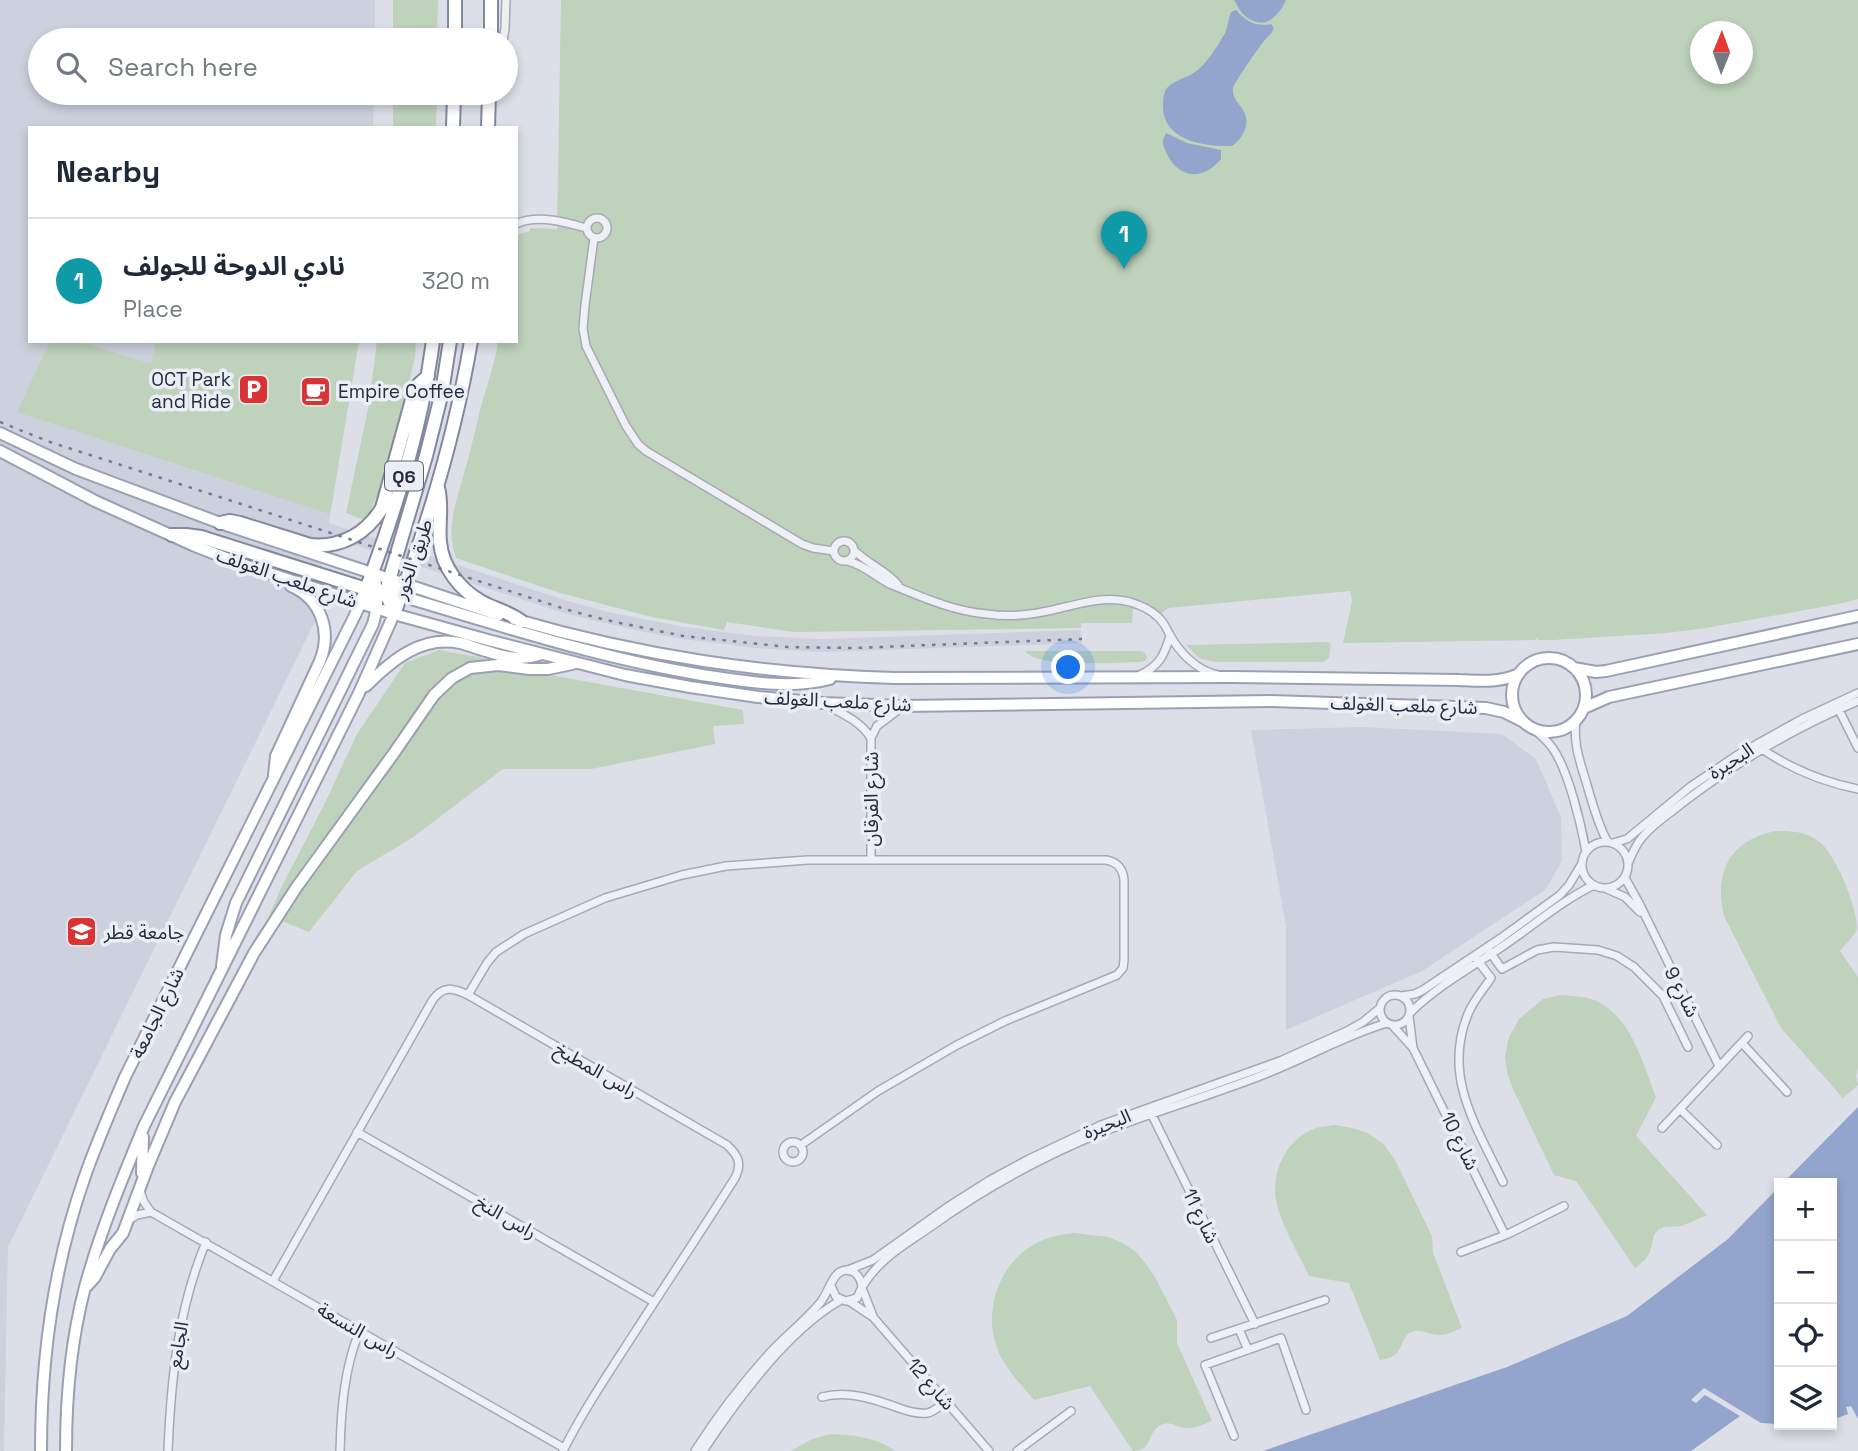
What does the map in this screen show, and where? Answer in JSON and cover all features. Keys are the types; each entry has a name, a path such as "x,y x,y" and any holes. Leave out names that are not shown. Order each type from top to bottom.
{"highway":[{"path":"455,0 455,28"},
{"path":"491,0 491,28"},
{"path":"453,126 454,105"},
{"path":"488,126 489,105"},
{"name":"طريق الخور","path":"361,603 380,593 372,573 413,446 433,343"},
{"path":"380,593 426,456 442,392 450,343"},
{"name":"طريق الخور","path":"394,614 438,485 456,422 471,343"},
{"path":"220,523 240,523 310,545 343,542 358,534 372,522 382,508 413,396 417,386 428,376"},
{"path":"438,485 441,501 441,550 451,574 471,595 521,621"},
{"path":"172,535 201,537 380,593 400,587 403,590"},
{"path":"380,593 394,614"}],"main road":[{"name":"شارع ملعب الغولف","path":"0,433 76,469 220,523 372,573"},
{"name":"شارع ملعب الغولف","path":"0,451 95,501 172,535 244,565 361,603"},
{"path":"244,565 256,574 304,593 318,609 325,627 323,653 276,756 274,778"},
{"path":"403,590 541,639 683,672 772,684 806,683 839,676"},
{"name":"شارع ملعب الغولف","path":"403,590 630,649 696,661 839,676 1232,677 1493,682 1504,681 1519,674"},
{"path":"222,972 226,935 236,903 364,644 373,624 380,593"},
{"name":"شارع الجامعة","path":"41,1451 43,1372 50,1321 65,1244 85,1178 125,1077 361,603"},
{"name":"شارع ملعب الغولف","path":"394,614 625,675 758,697 902,706 1271,701 1486,708 1504,712 1527,724"},
{"name":"شارع الجامعة","path":"66,1451 71,1364 85,1288 103,1228 144,1126 359,693 394,614"},
{"path":"1574,668 1606,671 1858,616"},
{"path":"359,693 395,659 423,645 460,643 511,658 542,655"},
{"path":"1584,708 1609,697 1858,645"},
{"path":"1546,659 1564,661 1574,668 1583,680 1586,694 1584,708 1576,720 1554,731 1542,731 1527,724 1517,711 1513,699 1519,674 1534,662 1546,659"},
{"path":"85,1288 101,1269 107,1254 121,1237 175,1102 254,953 296,888 434,695 452,678 470,668 498,665 548,669 575,663"},
{"path":"141,1187 144,1126"}],"street":[{"path":"505,28 506,0"},
{"path":"595,217 606,222 607,228 600,238 594,238 587,233 586,228 595,217"},
{"path":"519,220 557,221 586,228"},
{"path":"594,238 585,305 584,337 593,363 633,437 646,451 802,544 834,551"},
{"path":"834,551 838,543 844,541 852,544 855,551 893,579 898,586"},
{"path":"834,551 838,560 859,565 890,584 954,609 988,614 1030,614 1091,602 1118,600 1140,606 1158,616 1187,657 1212,673 1232,677"},
{"path":"848,561 855,551"},
{"path":"1134,678 1151,670 1159,662 1170,636"},
{"name":"البحيرة","path":"1610,842 1628,839 1759,746 1858,693"},
{"name":"البحيرة","path":"1837,706 1858,701"},
{"name":"شارع الفرقان","path":"822,703 862,725 871,738"},
{"name":"شارع الفرقان","path":"872,860 871,738 877,726 902,706"},
{"path":"1837,706 1858,748"},
{"path":"1576,720 1577,754 1597,821 1610,842 1624,851 1629,863 1625,878 1606,888 1594,885 1584,876 1581,865"},
{"path":"1527,724 1552,747 1559,760 1582,827 1586,852"},
{"path":"1759,746 1805,772 1834,784 1858,789"},
{"name":"البحيرة","path":"1629,863 1639,841 1659,818"},
{"path":"1582,827 1597,821"},
{"path":"1490,951 1560,895 1569,885 1586,852 1595,844 1610,842"},
{"path":"273,1280 435,996 444,990 453,989 468,995 496,953 524,934 614,894 661,880 726,866 808,860 1097,860 1114,862 1122,870 1125,880 1124,964 1121,971 1112,978 1005,1021 935,1057 858,1104 801,1145"},
{"name":"شارع 9","path":"1625,878 1719,1066"},
{"path":"1476,959 1427,996 1401,1024 1389,1024 1381,1017 1382,1001 1388,996 1415,994 1423,990 1594,885"},
{"name":"شارع 9","path":"1606,888 1630,901 1645,918"},
{"path":"1503,1182 1465,1102 1457,1059 1467,1016 1480,992 1502,969 1537,950 1554,947 1598,950 1617,956 1634,967 1663,996 1688,1047"},
{"path":"1490,951 1502,969"},
{"path":"1476,959 1491,978"},
{"name":"راس المطبخ","path":"468,995 727,1145 739,1158 735,1178 586,1407 564,1450"},
{"path":"1401,996 1408,1003 1409,1014"},
{"name":"البحيرة","path":"848,1270 873,1260 990,1180 1080,1138 1280,1062 1347,1031 1363,1022 1380,1007"},
{"name":"شارع 10","path":"1409,1014 1413,1048"},
{"name":"البحيرة","path":"1150,1111 1248,1081 1283,1068 1360,1031 1389,1024"},
{"name":"شارع 10","path":"1389,1024 1413,1048 1506,1235"},
{"path":"1662,1128 1745,1040 1787,1092"},
{"path":"1680,1108 1717,1144"},
{"name":"شارع 11","path":"1150,1111 1255,1324"},
{"name":"راس النخ","path":"357,1132 654,1303"},
{"path":"128,1221 137,1215 151,1212 141,1198 141,1187"},
{"path":"1461,1252 1506,1235 1564,1206"},
{"name":"راس النسعة","path":"151,1212 564,1450"},
{"name":"البحيرة","path":"862,1288 879,1264 927,1225"},
{"name":"الجامع","path":"168,1451 172,1374 177,1343 189,1287 206,1242"},
{"path":"695,1451 736,1400 783,1348 825,1310 857,1298 862,1288 859,1276 848,1270 836,1275 819,1304 768,1355 736,1400 703,1451"},
{"path":"831,1286 834,1295 845,1301"},
{"name":"شارع 12","path":"862,1288 873,1317"},
{"path":"1212,1338 1325,1300"},
{"name":"شارع 12","path":"845,1301 873,1317 989,1451"},
{"path":"1239,1329 1248,1350"},
{"path":"340,1451 348,1370 359,1332"},
{"path":"1234,1436 1205,1365 1281,1338 1306,1410"},
{"path":"822,1397 838,1393 853,1395 920,1413 933,1411 946,1401"},
{"path":"1017,1451 1070,1411"}],"shaded area":[{"path":"0,0 375,0 375,28 28,28 28,105 374,105 373,126 28,126 28,343 359,343 329,523 571,602 684,627 756,636 822,639 1081,630 1082,643 822,652 755,648 682,639 567,614 327,536 313,615 317,617 8,1247 4,1451 0,1451"},
{"path":"1361,727 1502,734 1536,759 1561,817 1562,861 1545,890 1422,971 1286,1030 1286,926 1251,730"}],"green space":[{"path":"393,0 438,0 437,28 393,28"},
{"path":"561,0 1858,0 1858,599 1666,633 1553,640 1538,640 1537,637 1536,640 1343,643 1352,601 1350,591 1168,608 1154,619 1145,612 1133,609 1132,623 1081,623 1081,628 794,632 727,622 724,630 652,617 560,593 456,558 452,534 454,510 498,343 518,343 518,234 530,231 530,228 557,229"},
{"path":"393,105 437,105 436,126 393,126"},
{"path":"49,343 84,343 151,364 156,343 359,343 330,514 17,412"},
{"path":"377,343 416,343 415,358 385,478 366,521 346,513 369,404"},
{"path":"1331,644 1329,658 1323,662 1214,662 1199,658 1186,645"},
{"path":"439,650 550,675 743,710 744,724 713,726 715,744 591,769 503,769 412,838 357,871 309,932 269,916 357,734 405,663"},
{"path":"1025,651 1142,651 1147,657 1145,661 1139,662 1060,662 1032,657"},
{"path":"1775,831 1802,833 1824,846 1838,868 1854,908 1857,929 1840,951 1858,977 1858,1085 1843,1098 1781,1028 1724,916 1721,886 1728,861 1746,842"},
{"path":"1561,995 1594,1000 1607,1007 1626,1029 1656,1097 1636,1136 1707,1215 1682,1226 1659,1229 1654,1235 1650,1252 1635,1268 1576,1181 1554,1175 1507,1072 1505,1056 1509,1037 1519,1019 1543,999"},
{"path":"1336,1125 1368,1133 1383,1144 1394,1158 1432,1236 1433,1253 1462,1328 1443,1335 1412,1332 1406,1336 1396,1354 1380,1360 1349,1283 1309,1276 1276,1200 1279,1166 1291,1146 1309,1131"},
{"path":"1074,1233 1108,1237 1123,1243 1136,1252 1146,1264 1177,1320 1177,1343 1212,1421 1188,1428 1162,1424 1144,1448 1133,1451 1090,1386 1034,1400 1008,1369 997,1348 992,1319 993,1304 1003,1277 1011,1264 1033,1245 1048,1238"},
{"path":"830,1434 872,1440 895,1451 791,1451 812,1439"}],"water":[{"path":"1234,0 1286,0 1273,18 1256,22 1243,14"},
{"path":"1236,10 1252,23 1271,24 1274,28 1233,88 1235,98 1246,117 1244,131 1232,146 1188,140 1179,135 1165,120 1165,92 1170,85 1203,65 1225,33 1231,12"},
{"path":"1166,133 1187,143 1221,150 1221,159 1200,174 1185,173 1172,163 1166,151 1163,141"},
{"path":"1858,1107 1858,1419 1851,1406 1846,1407 1848,1414 1837,1418 1837,1178 1788,1178"},
{"path":"1774,1192 1774,1424 1761,1423 1704,1388 1691,1400 1696,1403 1705,1395 1740,1416 1691,1451 1263,1451 1507,1367 1627,1316 1728,1239"}],"railway":[{"path":"0,422 50,442 568,610 683,636 788,647 855,648 1082,639"}],"place":[{"name":"نادي الدوحة للجولف","path":"1124,269"},
{"name":"OCT Park and Ride","path":"254,390"},
{"name":"Empire Coffee","path":"315,391"},
{"name":"جامعة قطر","path":"81,932"}]}
